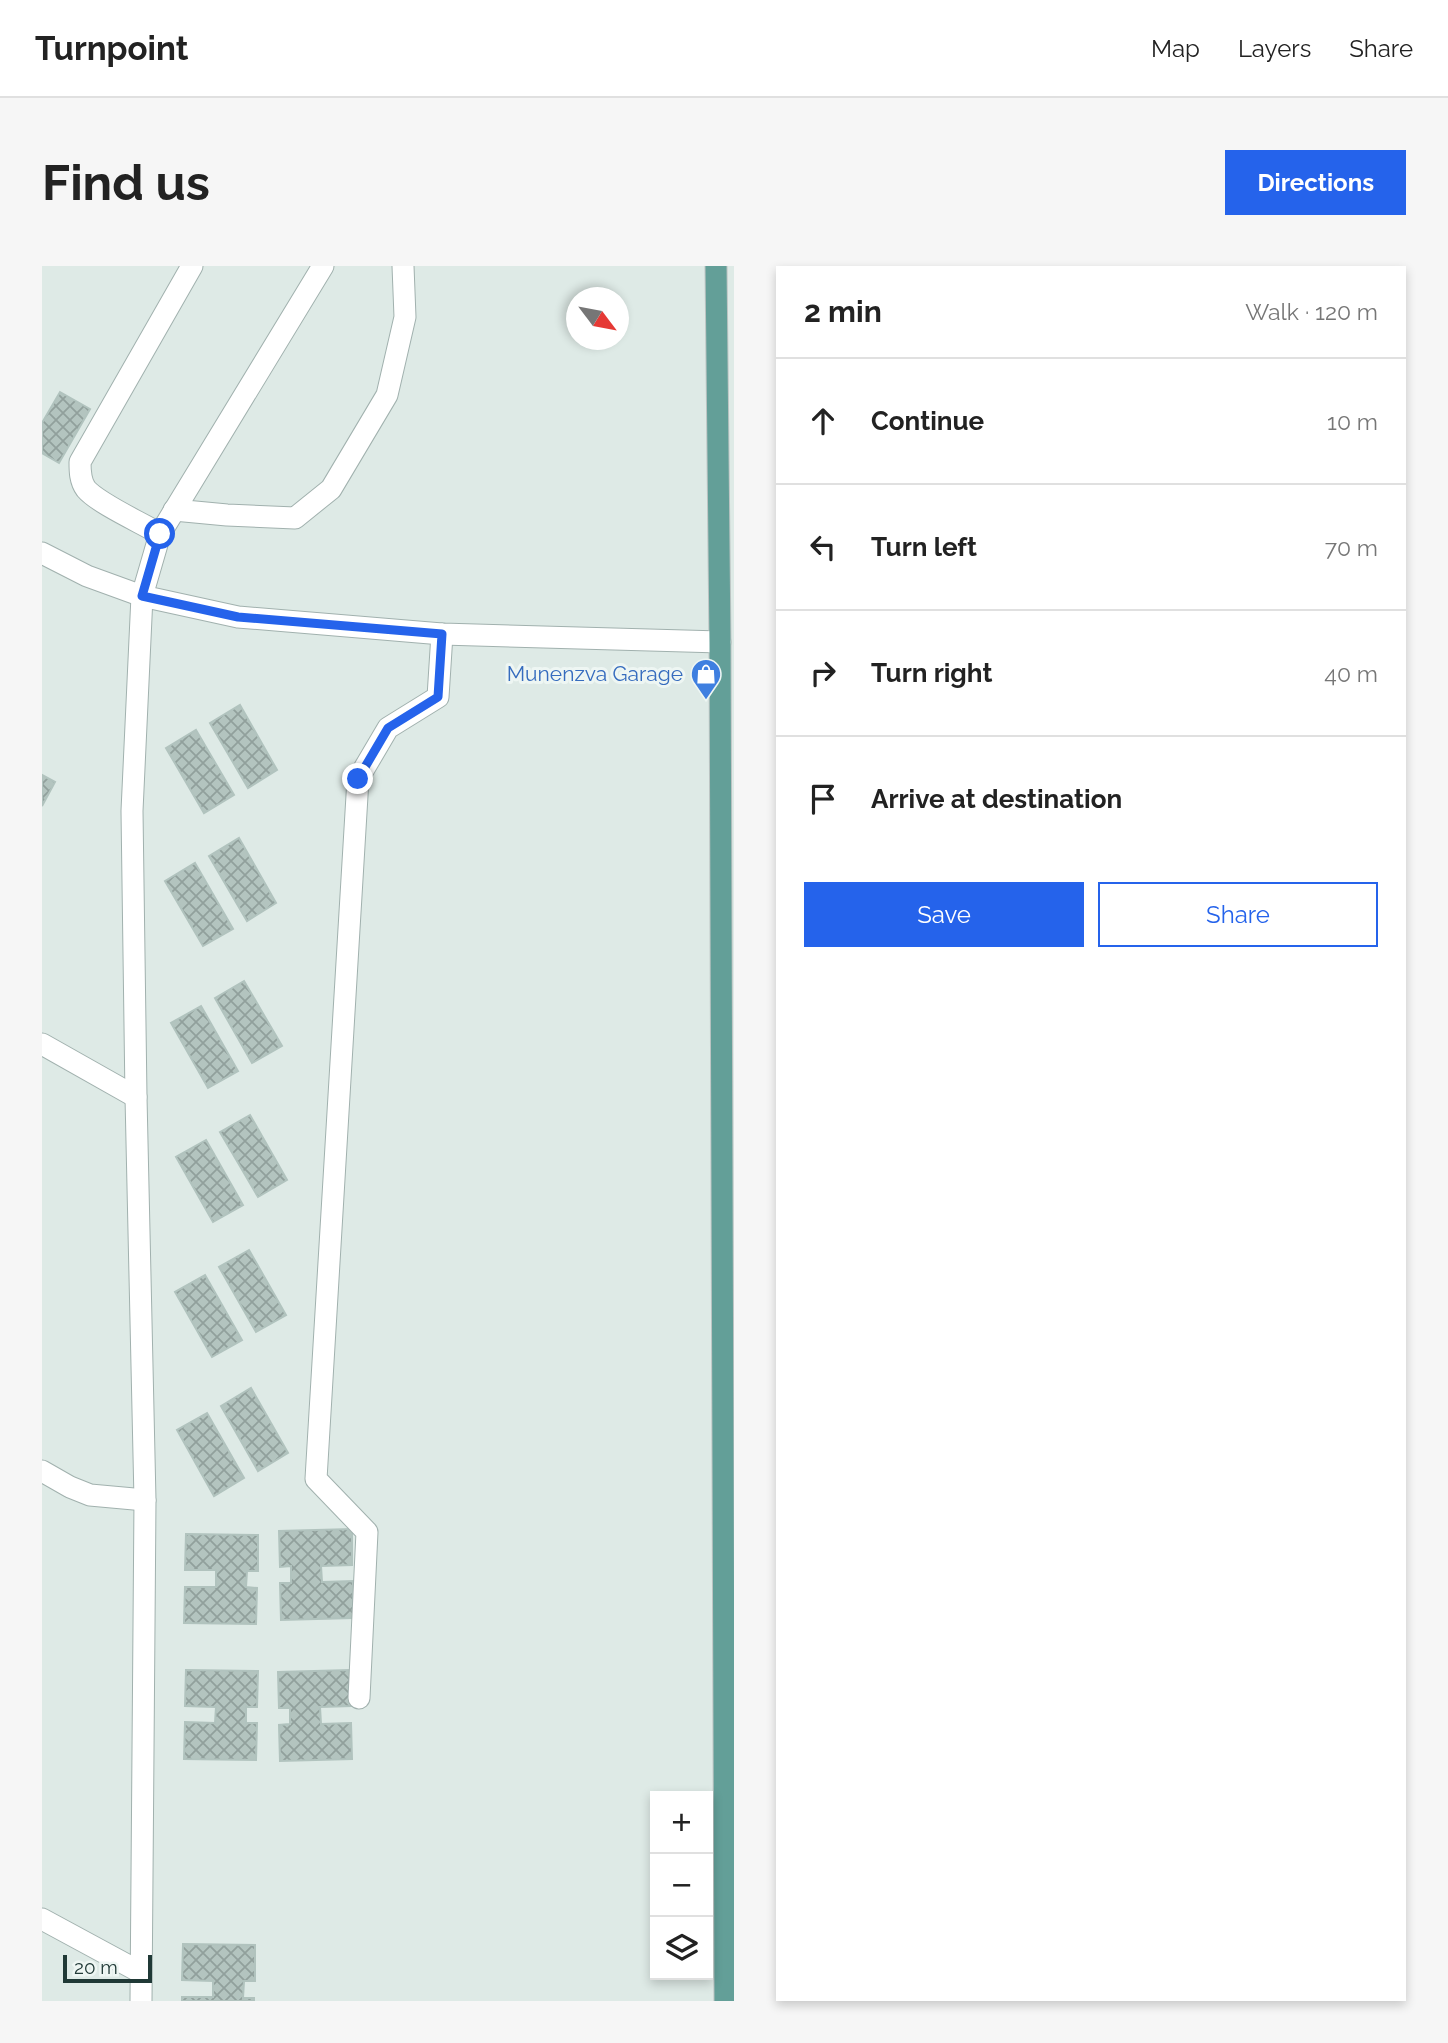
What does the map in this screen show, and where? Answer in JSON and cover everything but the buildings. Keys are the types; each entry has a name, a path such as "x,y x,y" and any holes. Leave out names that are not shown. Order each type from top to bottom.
{"main road":[{"path":"716,266 725,2001"}],"street":[{"path":"160,534 95,497 85,488 80,474 80,462 192,266"},
{"path":"141,2001 145,1500 135,1097 132,811 142,596 160,534 323,266"},
{"path":"174,510 295,518 331,489 387,395 405,317 404,266"},
{"path":"42,553 87,576 142,596 238,617 442,634 720,642"},
{"path":"359,1698 367,1532 316,1479 358,779 388,728 438,697 442,634"},
{"path":"42,1044 135,1097"},
{"path":"42,1471 90,1495 145,1500"},
{"path":"42,1919 141,1972"}],"place":[{"name":"Munenzva Garage","path":"706,701"}],"route":[{"path":"160,534 142,596 238,617 442,634 438,697 388,728 358,779"}]}
